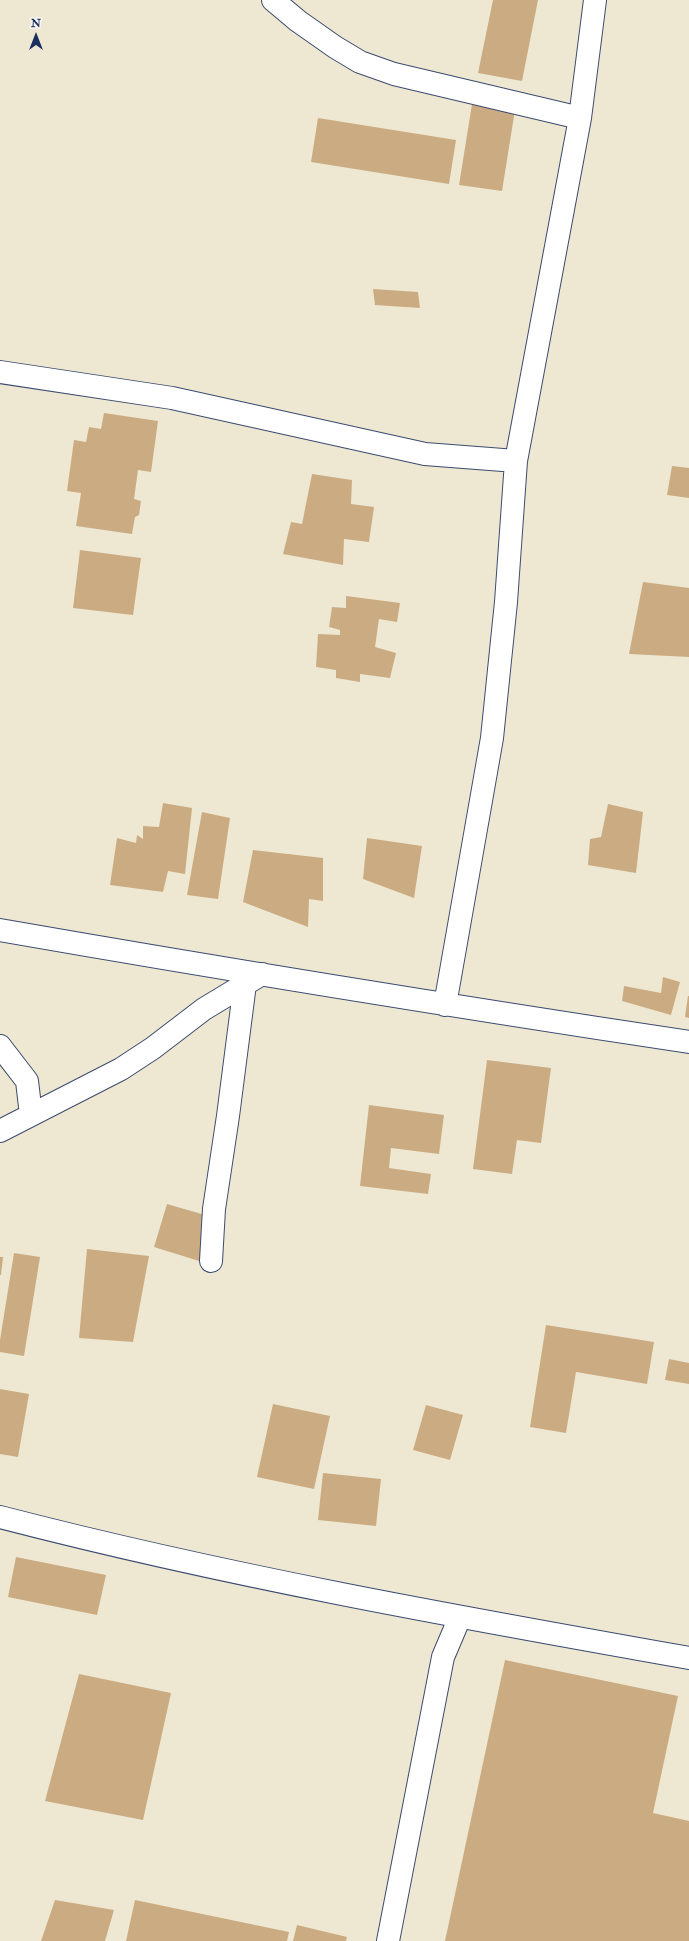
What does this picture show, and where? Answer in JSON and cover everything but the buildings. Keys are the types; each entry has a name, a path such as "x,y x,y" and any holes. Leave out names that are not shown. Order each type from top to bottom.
{"street":[{"path":"274,0 310,30 360,62 402,76 580,118"},
{"path":"446,1005 492,738 506,602 516,461 580,118 595,0"},
{"path":"0,372 172,398 425,454 516,461"},
{"path":"0,930 204,966 254,979 446,1005 689,1042"},
{"path":"0,1131 121,1069 153,1048 204,1009 254,979"},
{"path":"211,1262 214,1209 228,1116 254,979"},
{"path":"0,1046 27,1081 31,1115"},
{"path":"0,1517 223,1570 460,1617 689,1658"},
{"path":"388,1941 443,1657 460,1617"}]}
